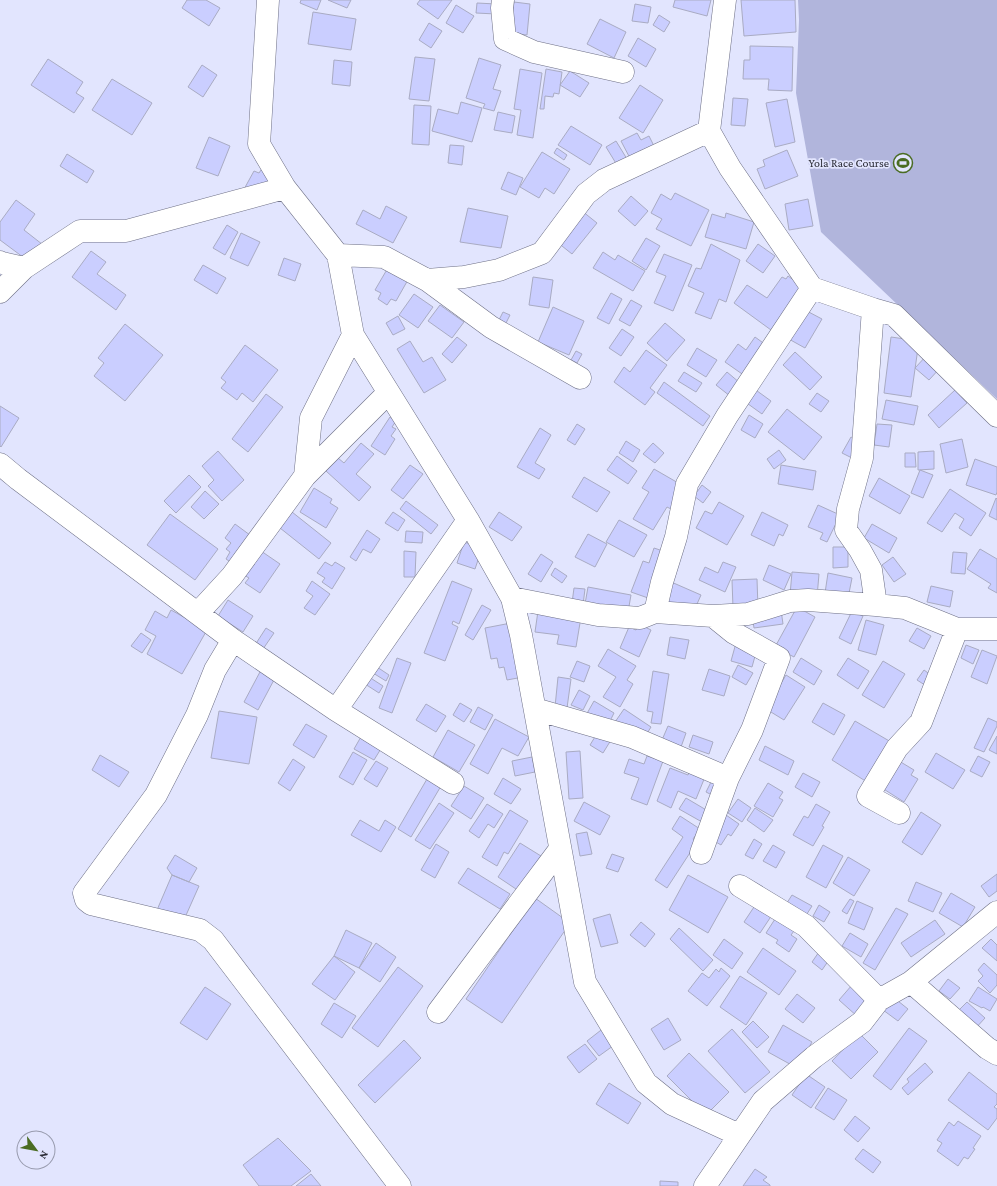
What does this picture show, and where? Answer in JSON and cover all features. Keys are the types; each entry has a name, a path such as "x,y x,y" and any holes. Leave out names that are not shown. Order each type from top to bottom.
{"street":[{"path":"268,0 259,144 285,188 338,254 353,336 468,520 512,598 521,635 585,982 646,1083 672,1104 739,1135"},
{"path":"503,0 502,8 505,39 534,52 623,72"},
{"path":"725,0 709,131 730,168 812,288 873,309 894,314 997,416"},
{"path":"427,280 464,277 499,270 542,253 586,194 604,180 709,131"},
{"path":"0,292 24,268 80,231 126,231 285,188"},
{"path":"338,254 384,257 427,280 490,327 580,378"},
{"path":"0,262 24,268"},
{"path":"655,612 662,582 676,537 687,484 727,416 812,288"},
{"path":"873,309 862,458 848,509 846,530 860,550 871,570 876,605"},
{"path":"305,476 311,418 353,336"},
{"path":"198,613 232,576 305,476 388,393"},
{"path":"0,464 233,640 336,710 452,783"},
{"path":"336,710 468,520"},
{"path":"512,598 598,615 640,618 655,612 713,616 748,614 790,601 808,600 905,608 957,629 997,629"},
{"path":"700,853 728,778 752,730 779,658 734,634 713,616"},
{"path":"899,813 868,796 898,748 921,722 957,629"},
{"path":"233,640 215,670 197,715 156,795 84,893 86,900 91,904 200,930 213,940 400,1186"},
{"path":"535,709 632,737 728,778"},
{"path":"438,1012 560,849"},
{"path":"740,886 806,926 880,1000"},
{"path":"705,1186 763,1101 814,1058 862,1022 880,1000 911,982 997,912"},
{"path":"911,982 987,1048 997,1054"}],"shaded area":[{"name":"Yola Race Course","path":"798,0 997,0 997,399 821,232 796,93 799,20"}],"building":[{"path":"187,0 206,0 220,8 209,26 182,8"},
{"path":"301,0 321,0 317,10 300,3"},
{"path":"328,0 351,0 347,8"},
{"path":"420,0 452,0 438,19 417,4"},
{"path":"675,0 711,0 707,16 673,7"},
{"path":"741,0 795,0 796,32 744,36"},
{"path":"514,2 530,4 527,35 510,33"},
{"path":"477,3 496,4 496,14 476,13"},
{"path":"635,4 651,7 648,23 632,21"},
{"path":"456,5 474,16 463,33 446,23"},
{"path":"313,12 356,19 351,50 308,44"},
{"path":"659,15 670,22 664,32 653,25"},
{"path":"600,19 626,32 614,58 587,44"},
{"path":"429,23 442,31 431,48 419,40"},
{"path":"638,38 656,49 646,67 628,56"},
{"path":"750,46 793,47 792,91 768,90 769,79 743,79 744,60 750,60"},
{"path":"415,57 435,59 429,101 409,99"},
{"path":"479,58 501,65 493,89 501,91 494,111 483,108 485,104 466,98"},
{"path":"48,59 83,82 76,93 84,98 74,113 31,85"},
{"path":"334,60 352,62 350,86 332,84"},
{"path":"202,65 217,75 203,97 188,87"},
{"path":"520,69 542,73 533,138 517,135 521,110 514,109"},
{"path":"546,69 562,72 559,94 554,93 553,97 545,96 544,109 540,109"},
{"path":"570,71 589,83 580,97 560,85"},
{"path":"112,79 152,103 132,135 92,110"},
{"path":"640,85 663,100 643,133 619,118"},
{"path":"733,98 748,99 745,126 731,125"},
{"path":"787,99 795,142 775,147 766,103"},
{"path":"461,102 482,108 472,142 432,131 438,109 458,114"},
{"path":"414,105 431,106 429,145 412,144"},
{"path":"498,112 515,116 512,133 494,130"},
{"path":"571,126 602,145 590,165 558,145"},
{"path":"637,133 641,140 649,136 656,150 632,162 621,141"},
{"path":"209,137 230,146 218,176 196,168"},
{"path":"616,141 627,159 617,165 606,147"},
{"path":"450,145 464,146 462,165 448,163"},
{"path":"557,148 567,155 564,160 554,153"},
{"path":"787,150 798,176 765,189 757,169 765,166 763,160"},
{"path":"542,152 570,169 554,194 545,188 539,198 520,187"},
{"path":"67,154 94,171 87,183 60,166"},
{"path":"263,167 278,176 268,194 243,191 254,171 259,173"},
{"path":"508,172 523,178 516,195 501,189"},
{"path":"675,193 709,210 691,246 656,229 662,219 651,213 661,194 671,200"},
{"path":"631,196 648,211 635,226 618,211"},
{"path":"808,199 813,226 789,230 785,204"},
{"path":"16,200 35,214 24,230 47,248 35,266 0,240 0,222"},
{"path":"386,206 407,217 393,243 356,224 363,210 380,219"},
{"path":"468,208 508,216 501,248 460,242"},
{"path":"582,211 597,223 572,254 557,242"},
{"path":"726,213 754,222 746,249 705,237 712,214 725,218"},
{"path":"227,225 238,232 225,255 213,248"},
{"path":"241,233 260,242 248,266 230,258"},
{"path":"646,238 660,246 646,270 632,261"},
{"path":"711,244 740,260 726,302 719,299 711,319 695,313 704,293 688,286 696,268 701,269"},
{"path":"758,244 775,256 763,273 746,261"},
{"path":"91,251 106,262 97,274 126,295 116,310 72,277"},
{"path":"603,252 615,260 618,255 645,271 633,291 593,268"},
{"path":"664,254 692,265 673,311 654,303 666,276 656,272"},
{"path":"284,258 301,264 295,281 278,275"},
{"path":"203,265 226,278 217,294 194,280"},
{"path":"389,266 409,278 396,301 391,299 387,305 378,299 381,293 375,290"},
{"path":"788,276 802,286 771,330 734,303 747,285 767,298 782,277 786,279"},
{"path":"533,277 553,280 549,308 529,305"},
{"path":"611,293 622,299 609,324 597,318"},
{"path":"414,294 433,307 418,328 399,315"},
{"path":"631,300 642,306 630,326 619,320"},
{"path":"440,305 464,322 452,338 428,321"},
{"path":"553,307 584,321 569,355 538,342"},
{"path":"803,309 822,319 805,348 787,338"},
{"path":"503,312 510,315 505,325 498,322"},
{"path":"398,316 405,329 393,335 386,323"},
{"path":"665,323 685,340 667,361 647,343"},
{"path":"125,324 163,355 125,401 94,376 104,363 98,358"},
{"path":"622,329 634,337 621,356 609,348"},
{"path":"457,337 467,345 452,363 442,354"},
{"path":"755,337 766,345 745,376 725,362 738,344 746,350"},
{"path":"891,337 919,341 911,397 884,393"},
{"path":"410,341 423,362 432,357 446,380 424,393 397,349"},
{"path":"245,345 278,370 253,402 242,393 237,400 221,388 226,382 221,378"},
{"path":"697,348 717,360 706,377 687,365"},
{"path":"646,350 667,365 650,388 655,392 645,405 614,382 624,367 630,372"},
{"path":"576,351 582,354 577,363 571,360"},
{"path":"795,352 822,377 810,390 783,365"},
{"path":"927,355 941,367 929,380 915,368"},
{"path":"684,372 702,383 696,392 678,381"},
{"path":"727,372 740,383 730,396 716,385"},
{"path":"664,382 710,416 703,426 657,393"},
{"path":"753,388 771,401 762,414 744,401"},
{"path":"955,390 967,403 939,428 928,415"},
{"path":"817,393 829,401 821,412 809,404"},
{"path":"266,394 283,407 248,452 232,439"},
{"path":"886,400 918,406 914,425 882,419"},
{"path":"0,406 19,418 1,447 0,446"},
{"path":"787,409 822,437 804,460 768,432"},
{"path":"749,415 763,424 755,438 741,430"},
{"path":"390,417 396,421 392,427 396,429 391,436 395,439 385,455 371,446"},
{"path":"577,424 585,429 575,445 567,440"},
{"path":"877,424 892,425 889,447 874,445"},
{"path":"540,428 551,435 535,463 545,469 539,479 517,467"},
{"path":"851,437 861,442 852,458 842,453"},
{"path":"962,439 968,467 946,473 940,444"},
{"path":"626,441 640,450 633,462 619,453"},
{"path":"361,443 374,454 356,474 371,487 359,501 326,471 338,458 344,463"},
{"path":"653,443 664,453 655,463 643,454"},
{"path":"779,450 786,460 774,469 767,459"},
{"path":"218,451 244,480 222,501 208,486 214,480 202,466"},
{"path":"934,451 934,469 918,470 918,452"},
{"path":"905,453 915,453 916,467 905,467"},
{"path":"617,456 637,471 628,484 607,470"},
{"path":"975,459 997,467 996,495 966,485"},
{"path":"410,465 423,474 403,499 391,490"},
{"path":"781,465 816,471 813,490 778,484"},
{"path":"654,469 680,484 678,496 671,509 667,507 653,530 633,519 649,492 642,488"},
{"path":"920,470 933,475 923,498 911,493"},
{"path":"189,475 201,487 176,513 164,501"},
{"path":"584,477 610,492 597,512 572,497"},
{"path":"879,478 910,496 900,514 869,496"},
{"path":"702,485 711,492 703,503 694,496"},
{"path":"314,488 332,499 330,503 338,508 326,528 300,512"},
{"path":"950,489 986,513 971,536 959,528 964,519 955,513 942,532 927,523"},
{"path":"205,491 219,504 204,519 191,507"},
{"path":"996,498 997,499 997,520 989,516"},
{"path":"406,501 438,525 431,534 400,509"},
{"path":"719,502 744,516 727,545 696,528 705,511 712,514"},
{"path":"818,505 840,515 827,542 820,539 823,533 808,527"},
{"path":"292,512 331,543 319,559 280,528"},
{"path":"393,512 405,520 398,531 385,523"},
{"path":"499,512 522,527 512,541 489,527"},
{"path":"762,512 788,525 783,536 779,534 774,546 751,535"},
{"path":"170,514 218,549 195,580 147,545"},
{"path":"619,520 647,535 634,557 606,542"},
{"path":"235,524 254,538 232,563 226,559 230,552 226,549 231,543 225,538"},
{"path":"872,524 897,538 889,553 864,538"},
{"path":"367,530 380,539 371,553 363,549 356,561 350,557"},
{"path":"406,531 423,532 422,543 405,542"},
{"path":"588,534 607,544 595,567 575,557"},
{"path":"464,542 482,548 475,569 457,563"},
{"path":"833,547 848,547 848,567 833,568"},
{"path":"654,548 669,553 651,599 631,592 643,561 649,563"},
{"path":"980,549 997,559 997,593 988,588 991,584 967,569"},
{"path":"261,551 280,564 260,593 245,583 249,578 244,575"},
{"path":"404,551 416,552 415,577 404,577"},
{"path":"953,552 967,553 965,574 951,573"},
{"path":"541,554 553,562 541,582 528,574"},
{"path":"893,557 906,574 894,582 882,565"},
{"path":"325,562 332,566 335,562 345,568 332,589 322,582 325,578 317,573"},
{"path":"723,562 736,567 725,592 699,580 705,567 718,573"},
{"path":"769,565 791,574 784,590 763,580"},
{"path":"555,568 567,576 562,583 551,575"},
{"path":"792,572 819,574 817,597 790,595"},
{"path":"828,573 852,578 848,598 825,593"},
{"path":"757,579 758,608 733,608 732,580"},
{"path":"312,581 330,594 315,615 304,608 313,596 306,591"},
{"path":"452,581 472,589 459,624 453,621 452,624 458,627 445,661 424,653"},
{"path":"669,581 701,595 693,613 661,599"},
{"path":"931,586 953,591 950,607 927,602"},
{"path":"588,587 631,595 628,612 585,604"},
{"path":"574,588 585,589 583,605 572,603"},
{"path":"228,600 253,616 243,632 218,616"},
{"path":"482,605 491,610 473,640 465,635"},
{"path":"797,607 815,617 794,657 775,647"},
{"path":"171,610 207,630 182,674 147,654 156,636 145,630 155,611 167,618"},
{"path":"781,610 783,624 754,628 752,614"},
{"path":"538,611 581,617 576,647 557,644 559,635 535,632"},
{"path":"852,611 863,616 851,644 839,638"},
{"path":"866,620 884,625 876,655 858,650"},
{"path":"511,623 523,677 507,680 504,667 499,668 497,658 491,659 485,628"},
{"path":"639,624 651,630 639,657 620,648 629,627 636,630"},
{"path":"266,628 274,633 263,649 255,645"},
{"path":"917,628 931,636 924,649 909,641"},
{"path":"141,633 151,640 142,653 131,646"},
{"path":"670,637 689,640 685,659 667,655"},
{"path":"736,643 757,649 752,667 731,661"},
{"path":"966,645 979,650 973,664 961,658"},
{"path":"608,649 636,666 627,680 633,684 620,707 603,697 616,677 598,666"},
{"path":"982,650 997,656 987,684 971,677"},
{"path":"397,658 411,663 392,713 379,708"},
{"path":"801,658 822,671 814,685 793,672"},
{"path":"848,658 869,671 858,689 837,675"},
{"path":"577,661 590,666 584,682 570,677"},
{"path":"883,661 905,674 884,708 862,695"},
{"path":"738,665 753,673 746,685 732,677"},
{"path":"377,667 389,675 386,681 373,673"},
{"path":"709,669 730,676 724,696 702,690"},
{"path":"261,670 275,678 258,710 244,702"},
{"path":"924,670 935,678 928,687 917,680"},
{"path":"653,671 669,674 661,724 651,723 653,712 647,711"},
{"path":"786,675 805,687 784,720 766,709"},
{"path":"369,677 383,686 379,693 365,684"},
{"path":"558,677 571,679 567,708 555,707"},
{"path":"579,690 590,696 583,710 571,705"},
{"path":"594,701 614,713 606,729 585,717"},
{"path":"460,703 472,710 464,722 453,715"},
{"path":"823,703 845,715 834,735 812,722"},
{"path":"426,704 446,716 436,732 416,720"},
{"path":"478,707 493,715 485,730 470,722"},
{"path":"624,709 651,727 643,740 615,722"},
{"path":"219,711 257,717 249,764 211,758"},
{"path":"988,718 997,722 997,726 984,752 974,748"},
{"path":"495,719 529,737 518,756 502,748 488,774 470,764"},
{"path":"855,721 891,742 867,782 832,760"},
{"path":"306,724 327,736 314,758 293,745"},
{"path":"668,726 686,733 681,747 662,740"},
{"path":"448,730 475,745 459,772 433,757"},
{"path":"598,732 611,740 603,753 590,745"},
{"path":"362,735 382,747 374,760 354,749"},
{"path":"693,735 713,742 709,754 689,747"},
{"path":"997,736 997,754 989,750"},
{"path":"765,746 794,761 788,775 759,760"},
{"path":"580,751 583,798 569,799 566,752"},
{"path":"353,752 367,760 353,785 339,777"},
{"path":"936,753 965,770 953,789 925,772"},
{"path":"100,755 129,772 119,787 92,770"},
{"path":"647,756 663,761 647,805 631,799 639,778 624,773 629,759 644,764"},
{"path":"978,756 990,762 982,777 970,771"},
{"path":"532,757 535,772 515,776 512,761"},
{"path":"293,759 305,767 290,791 278,783"},
{"path":"376,761 388,768 377,787 364,779"},
{"path":"899,761 914,770 911,775 918,779 904,802 882,788"},
{"path":"692,766 707,772 696,799 678,791 671,808 657,801 670,768 688,775"},
{"path":"803,773 820,782 812,797 795,787"},
{"path":"503,778 521,789 511,804 494,794"},
{"path":"427,779 441,786 411,837 398,829"},
{"path":"712,780 722,785 716,797 706,792"},
{"path":"768,783 783,792 779,798 783,800 773,817 754,806"},
{"path":"464,786 484,798 471,819 451,806"},
{"path":"686,798 708,811 702,822 679,809"},
{"path":"738,799 751,808 742,822 728,813"},
{"path":"584,802 610,816 600,835 574,821"},
{"path":"439,803 454,813 430,849 415,840"},
{"path":"487,804 503,814 494,828 488,824 479,838 469,831"},
{"path":"816,804 830,812 822,826 824,827 813,846 793,835 804,816 808,818"},
{"path":"755,808 773,820 764,832 747,820"},
{"path":"510,810 528,821 508,854 504,852 497,866 482,857"},
{"path":"921,812 941,825 922,855 902,842"},
{"path":"726,815 739,824 731,836 728,834 721,845 711,839"},
{"path":"680,816 700,829 693,839 697,842 667,888 655,880 683,837 672,829"},
{"path":"360,820 379,831 385,820 396,827 381,852 351,835"},
{"path":"587,832 592,854 580,856 576,834"},
{"path":"754,839 762,844 753,859 745,855"},
{"path":"520,843 541,856 519,891 498,877"},
{"path":"436,844 449,852 435,878 421,870"},
{"path":"773,845 785,852 776,868 763,861"},
{"path":"823,845 843,856 826,888 806,877"},
{"path":"612,854 624,858 618,872 606,868"},
{"path":"175,855 197,868 189,882 172,875 167,868"},
{"path":"848,857 870,870 854,896 833,883"},
{"path":"468,868 510,894 500,909 458,883"},
{"path":"997,874 997,891 989,897 981,886"},
{"path":"172,875 199,886 183,922 157,910"},
{"path":"688,875 728,897 708,933 669,910"},
{"path":"916,882 942,893 933,912 908,901"},
{"path":"951,893 975,907 963,927 939,913"},
{"path":"792,895 812,906 805,917 785,906"},
{"path":"535,898 570,923 502,1023 466,999"},
{"path":"850,899 854,901 847,914 842,911"},
{"path":"758,901 774,912 760,933 744,922"},
{"path":"857,901 873,908 864,930 848,923"},
{"path":"819,905 830,912 824,922 813,916"},
{"path":"896,908 908,914 875,970 863,963"},
{"path":"610,914 618,943 601,947 593,919"},
{"path":"775,919 794,931 791,935 797,939 789,952 776,943 778,940 766,933"},
{"path":"935,920 945,934 911,957 901,943"},
{"path":"641,922 655,934 645,947 630,935"},
{"path":"679,928 713,960 703,971 670,939"},
{"path":"346,930 372,943 359,968 334,956"},
{"path":"850,933 868,944 861,957 842,946"},
{"path":"724,939 743,953 732,969 713,955"},
{"path":"991,939 997,945 997,961 982,948"},
{"path":"376,943 396,957 380,982 359,968"},
{"path":"763,948 796,971 779,995 747,972"},
{"path":"821,949 831,957 822,970 812,962"},
{"path":"334,956 355,972 335,1000 312,984"},
{"path":"984,963 997,975 997,985 990,993 978,981 983,976 978,970"},
{"path":"398,967 423,986 378,1047 352,1028"},
{"path":"721,968 730,976 707,1006 688,991 702,973 709,978 716,969 719,972"},
{"path":"740,976 767,993 746,1025 720,1007"},
{"path":"948,979 960,988 950,999 939,991"},
{"path":"852,985 871,1001 858,1017 839,1000"},
{"path":"205,987 231,1004 207,1040 180,1023"},
{"path":"978,987 997,999 990,1011 969,1001"},
{"path":"797,994 815,1008 803,1023 785,1009"},
{"path":"893,997 908,1009 898,1021 883,1010"},
{"path":"967,1002 985,1018 974,1030 956,1013"},
{"path":"334,1003 356,1016 342,1038 321,1024"},
{"path":"668,1018 681,1040 664,1050 651,1029"},
{"path":"753,1021 769,1037 757,1048 742,1032"},
{"path":"783,1025 812,1042 797,1068 768,1052"},
{"path":"605,1027 617,1043 599,1056 587,1041"},
{"path":"909,1028 927,1041 891,1090 873,1076"},
{"path":"732,1029 770,1072 745,1093 708,1051"},
{"path":"859,1033 878,1052 851,1079 832,1061"},
{"path":"404,1040 421,1058 375,1103 358,1085"},
{"path":"585,1044 597,1059 579,1073 567,1057"},
{"path":"689,1053 729,1092 706,1115 667,1076"},
{"path":"925,1063 933,1072 908,1095 902,1088 909,1082 907,1079"},
{"path":"969,1072 997,1094 997,1104 994,1107 997,1109 997,1118 988,1130 948,1100"},
{"path":"806,1074 825,1087 811,1108 792,1095"},
{"path":"609,1083 641,1103 628,1124 596,1104"},
{"path":"828,1088 847,1100 834,1120 815,1108"},
{"path":"855,1116 870,1128 858,1142 844,1130"},
{"path":"958,1121 981,1136 968,1159 964,1157 958,1166 937,1151 942,1143 937,1140 949,1122 954,1126"},
{"path":"278,1138 311,1171 291,1186 259,1186 243,1165"},
{"path":"863,1149 881,1162 873,1173 855,1159"},
{"path":"755,1169 767,1177 763,1180 770,1186 743,1186"},
{"path":"311,1174 321,1186 296,1186"},
{"path":"660,1181 678,1182 678,1186 660,1186"}],"place":[{"name":"Yola Race Course","path":"903,163"}]}
